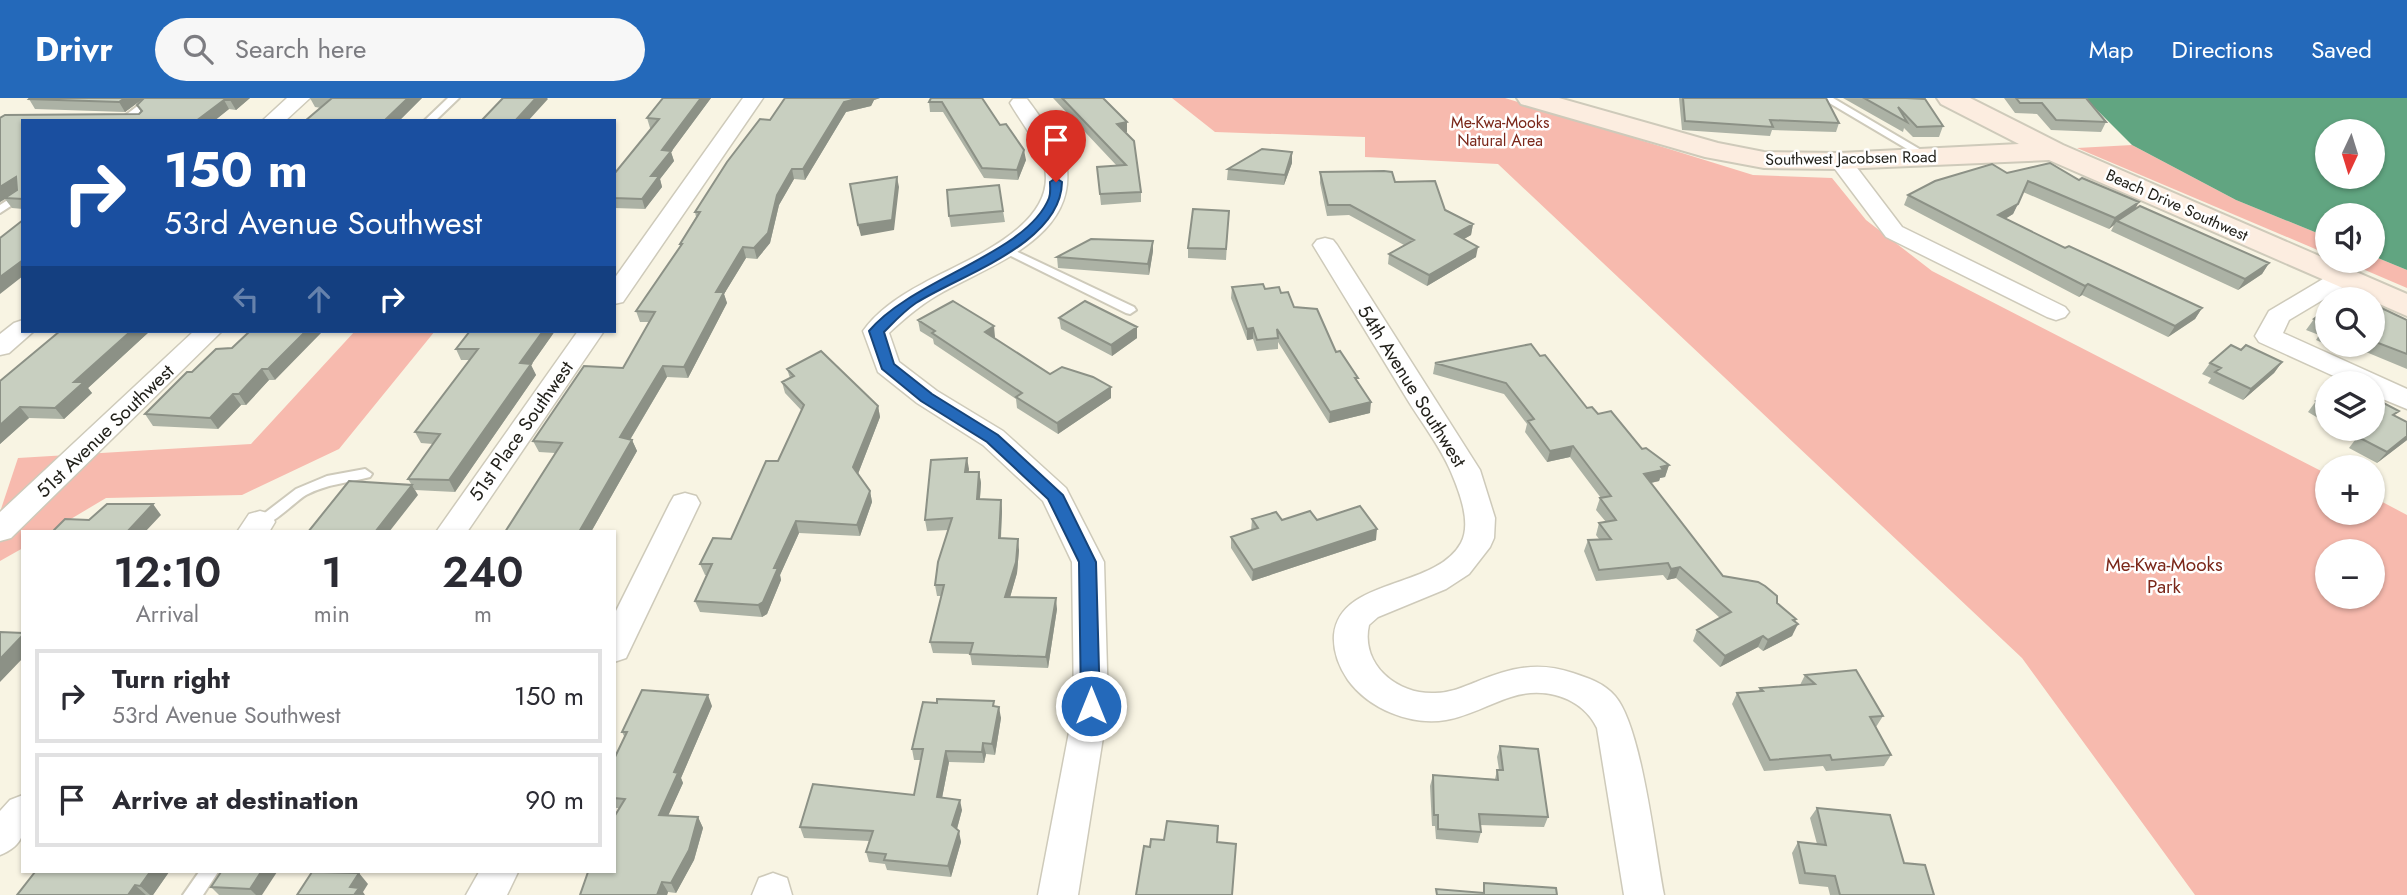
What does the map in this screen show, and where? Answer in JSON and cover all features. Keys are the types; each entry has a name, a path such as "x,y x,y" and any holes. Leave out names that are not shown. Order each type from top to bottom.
{"street":[{"path":"274,119 300,98"},
{"path":"616,294 753,98"},
{"name":"Southwest Jacobsen Road","path":"1530,98 1742,158 1840,161 2053,151"},
{"name":"Beach Drive Southwest","path":"1950,98 2053,151 2407,306"},
{"path":"1020,103 1056,166 1056,197 1037,223 1005,249 910,302 876,331 887,366 927,397 993,438 1055,495 1088,562 1091,706 1058,895"},
{"path":"1840,161 1894,233 2056,312"},
{"name":"54th Avenue Southwest","path":"1325,245 1465,470 1478,510 1480,528 1475,547 1456,566 1427,583 1360,612 1351,625 1351,644 1357,667 1375,688 1404,704 1436,708 1461,704 1524,680 1554,682 1579,688 1602,705 1615,728 1644,895"},
{"path":"2342,278 2278,316 2268,336 2344,371"},
{"path":"0,347 21,330"},
{"name":"51st Avenue Southwest","path":"0,530 207,333"},
{"name":"51st Place Southwest","path":"451,530 590,333"},
{"path":"2385,390 2407,400"},
{"path":"616,645 685,503"},
{"path":"0,838 21,813"},
{"path":"486,895 498,873"}],"lane":[{"path":"124,119 154,98"},
{"path":"431,119 454,98"},
{"path":"1826,98 1928,157"},
{"path":"0,209 21,194"},
{"path":"1005,249 1130,310"},
{"path":"256,527 301,492 327,481 365,474"},
{"path":"192,895 208,873"}],"green space":[{"name":"Me-Kwa-Mooks Park","path":"1172,98 1505,98 1753,175 1832,178 1866,220 1932,271 2315,468 2315,525 2385,525 2385,503 2407,515 2407,895 2195,895 2022,658 1498,164 1365,157 1365,137 1215,132"},
{"path":"2132,145 2236,200 2315,232 2315,249 2077,148"},
{"path":"2385,261 2407,270 2407,288 2372,273 2385,273"},
{"path":"353,333 433,333 339,449 242,495 106,498 52,530 21,530 21,549 0,561 0,512 18,458 251,444"}],"shaded area":[{"path":"2072,98 2407,98 2407,270 2385,261 2385,203 2315,203 2315,232 2236,200 2132,145 2093,106"}],"building":[{"path":"30,98 125,98 119,102"},
{"path":"144,98 233,98 224,100 199,119 21,119 21,199 5,198 17,190 16,177 0,187 0,118 5,115 139,114 142,111 137,105"},
{"path":"332,98 408,98 386,119 307,119"},
{"path":"503,98 536,98 517,119 483,119"},
{"path":"663,98 701,98 662,150 671,151 651,176 659,176 642,199 616,198 616,172 659,119 647,118"},
{"path":"785,98 860,98 844,102 803,169 792,169 777,195 768,233 754,248 743,247 716,292 724,292 684,367 663,366 620,437 632,440 580,530 506,530 562,443 533,441 584,366 623,368 655,312 636,311 682,244 700,212 695,212 727,162 760,119 770,120"},
{"path":"931,98 982,98 1000,125 1006,124 1024,150 1017,170 982,168 942,102 929,102"},
{"path":"1062,98 1103,98 1127,122 1117,124 1134,141 1141,192 1100,194 1097,167 1126,165"},
{"path":"1683,98 1826,98 1839,123 1770,120 1773,127 1685,121"},
{"path":"1864,98 1925,99 1943,126 1917,127 1898,107 1907,122"},
{"path":"2016,98 2086,98 2106,122 2056,120 2042,103 2020,103"},
{"path":"1262,149 1292,152 1285,175 1228,169"},
{"path":"2050,163 2079,180 2082,178 2139,202 2115,218 2028,181 2018,204 1998,215 2065,248 2069,246 2202,308 2175,326 2088,284 2085,286 1908,195 1935,181 1992,164 2007,173"},
{"path":"1320,172 1392,172 1395,182 1435,181 1445,210 1473,224 1455,234 1478,247 1429,275 1389,254 1414,240 1350,205 1328,205"},
{"path":"897,177 892,220 858,225 850,184"},
{"path":"999,185 1003,211 949,216 947,190"},
{"path":"2140,206 2269,263 2245,279 2117,221"},
{"path":"1193,209 1229,211 1226,249 1188,248"},
{"path":"21,222 21,261 0,277 0,238"},
{"path":"1091,239 1153,241 1148,264 1057,257"},
{"path":"1263,284 1265,289 1279,287 1281,293 1288,292 1294,307 1317,309 1336,352 1340,351 1371,402 1330,412 1277,329 1278,338 1257,340 1253,328 1247,329 1232,287"},
{"path":"953,301 994,326 985,332 1050,374 1062,367 1093,377 1111,387 1057,423 1016,397 1022,393 932,333 935,331 918,320"},
{"path":"1085,301 1137,327 1111,345 1059,318"},
{"path":"2385,310 2407,320 2407,354 2385,346"},
{"path":"58,333 129,333 74,382 84,382 55,408 20,407 0,425 0,381"},
{"path":"248,333 304,333 268,369 262,369 239,394 233,394 210,418 145,414 187,372 192,372 216,349 232,348"},
{"path":"468,333 542,333 520,363 531,364 449,480 408,479 440,434 415,432 478,349 456,349"},
{"path":"1531,344 1540,356 1545,355 1587,408 1592,407 1598,414 1611,411 1642,449 1646,448 1669,465 1661,467 1663,470 1644,474 1723,576 1758,582 1765,586 1777,596 1777,603 1796,619 1793,620 1798,624 1768,640 1763,636 1725,656 1697,630 1731,612 1680,567 1671,569 1668,563 1599,570 1588,540 1611,539 1599,523 1616,520 1600,498 1611,496 1573,446 1550,451 1528,421 1534,419 1506,383 1435,363"},
{"path":"2231,345 2241,350 2246,345 2282,362 2251,389 2215,372 2221,368 2210,363"},
{"path":"821,351 878,406 853,467 870,491 857,525 796,521 774,568 778,568 763,602 758,605 695,601 712,564 700,564 713,538 731,539 766,461 778,461 804,405 782,382 794,376 787,369"},
{"path":"2385,404 2399,411 2393,415 2407,422 2407,436 2387,452 2366,441 2385,441"},
{"path":"967,458 965,472 979,472 977,499 1001,500 999,538 1018,539 1016,562 1005,597 1056,598 1046,657 970,654 973,643 930,642 944,585 935,585 938,562 952,518 925,520 931,460"},
{"path":"349,481 412,485 377,530 310,530"},
{"path":"107,504 153,504 129,530 54,530 65,519 89,520"},
{"path":"1360,506 1377,529 1253,570 1231,537 1258,528 1252,519 1276,512 1282,520 1310,511 1317,520"},
{"path":"0,632 21,633 21,637 0,659"},
{"path":"1856,670 1883,716 1870,717 1891,755 1832,760 1830,755 1770,760 1737,693 1763,691 1760,688 1815,684 1805,675"},
{"path":"642,690 708,695 674,772 678,773 659,815 698,817 689,850 671,883 662,882 657,895 580,895 588,873 616,873 616,814 625,799 616,798 616,755 627,732 622,732"},
{"path":"937,699 994,701 993,706 999,707 992,744 983,743 982,752 946,751 937,797 960,800 952,825 959,831 948,866 884,860 886,854 866,852 873,831 800,827 813,784 914,795 923,749 912,749 923,702 937,703"},
{"path":"1500,746 1538,749 1548,817 1479,814 1481,832 1438,829 1438,815 1434,815 1433,775 1498,780 1497,770 1503,770"},
{"path":"1817,808 1890,815 1904,863 1925,865 1934,895 1840,895 1835,876 1805,873 1798,842 1826,845"},
{"path":"1167,821 1218,826 1217,842 1236,844 1232,895 1136,895 1144,846 1150,847 1151,839 1164,840"},
{"path":"34,873 149,873 140,886 135,885 128,895 17,895"},
{"path":"220,873 260,873 250,889 211,887"},
{"path":"311,873 359,873 350,887 359,888 354,895 297,895"},
{"path":"1484,883 1556,888 1557,895 1437,895 1436,889 1484,893"}],"route":[{"path":"1056,182 1056,197 1037,223 1016,243 910,302 876,331 887,366 927,397 993,438 1055,495 1088,562 1091,706"}],"park label":[{"name":"Me-Kwa-Mooks Natural Area","path":"1500,131"}]}
